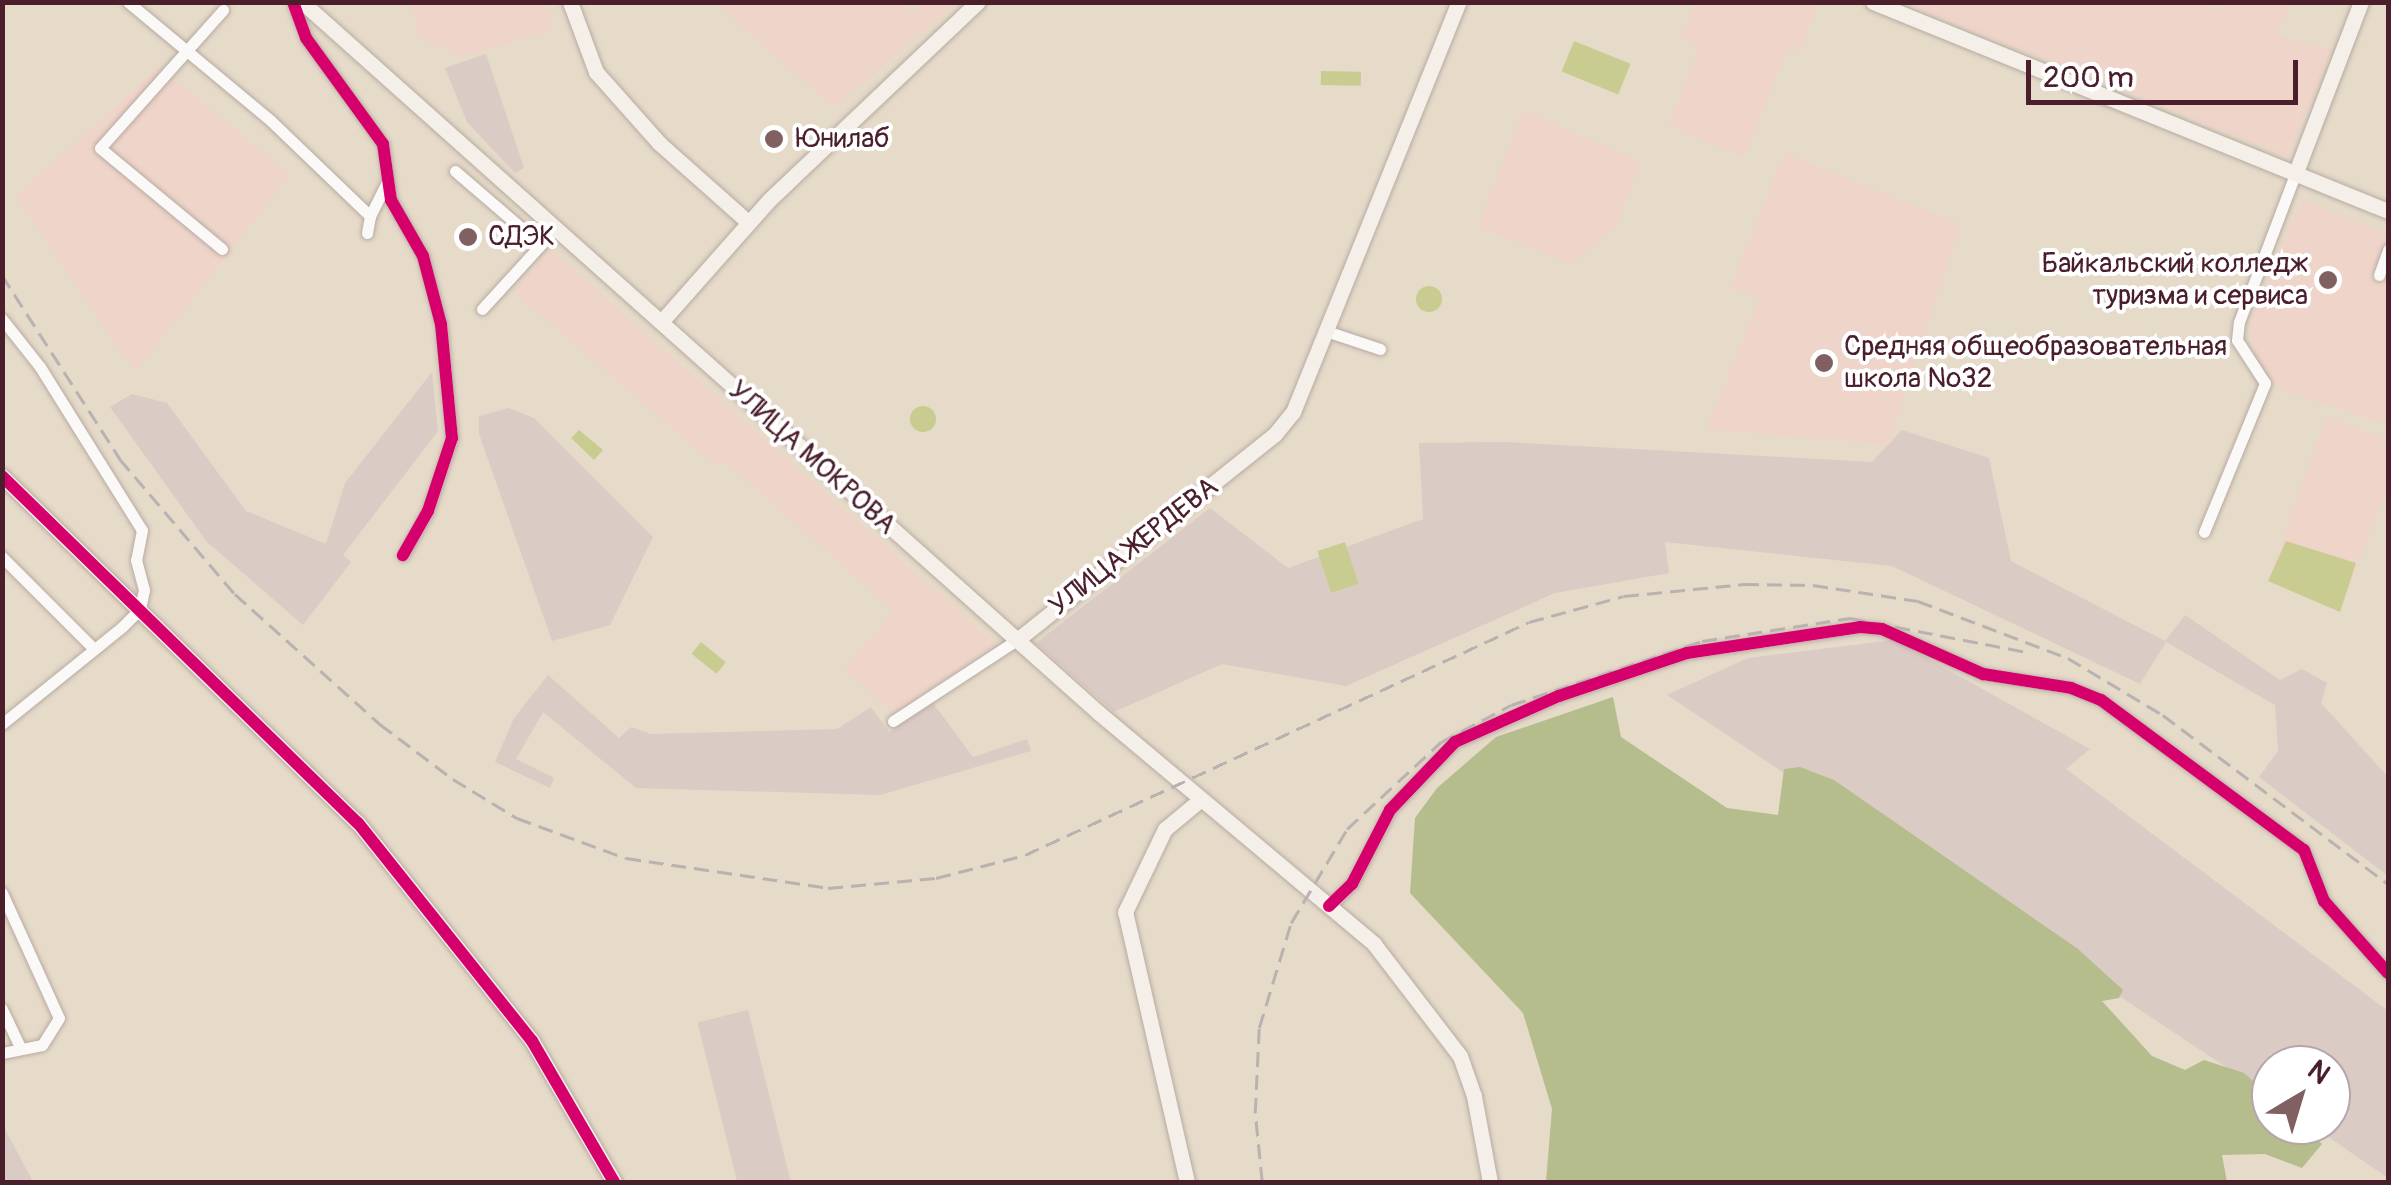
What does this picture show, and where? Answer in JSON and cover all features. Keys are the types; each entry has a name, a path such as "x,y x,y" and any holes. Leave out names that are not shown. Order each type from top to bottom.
{"main road":[{"name":"УЛИЦА МОКРОВА","path":"302,2 1016,640 1374,944 1460,1056 1474,1096 1490,1182"},
{"path":"570,2 596,72 659,144 748,222"},
{"path":"661,322 748,222 978,2"},
{"name":"УЛИЦА ЖЕРДЕВА","path":"1016,640 1275,434 1293,412 1460,2"},
{"path":"1873,2 2388,211"},
{"path":"2296,172 2361,2"},
{"path":"2,476 358,823 532,1041 614,1182"},
{"path":"1187,1182 1125,912 1166,829 1200,800"}],"street":[{"path":"128,2 370,216"},
{"path":"293,2 306,38 377,133 395,209 428,270 454,409 446,462 403,555"},
{"path":"222,250 100,148 223,10"},
{"path":"454,171 542,245"},
{"path":"2204,532 2265,384 2237,340 2239,322 2296,172"},
{"path":"366,233 388,180"},
{"path":"482,308 556,228"},
{"path":"2379,275 2388,250"},
{"path":"2,319 142,530 136,560 144,590 140,608 2,724"},
{"path":"1326,330 1380,349"},
{"path":"2,557 93,648"},
{"path":"1330,906 1352,884 1390,810 1455,742 1559,696 1687,653 1860,626 1882,629 1983,674 2071,688 2101,700 2304,850 2324,901 2388,973"},
{"name":"УЛИЦА ЖЕРДЕВА","path":"894,721 1016,640"},
{"path":"2,893 60,1018 42,1045 20,1046 2,1053"},
{"path":"2,1009 20,1046"}],"shaded area":[{"path":"2198,2 2220,12 2225,3 2291,3 2277,35 2333,50 2287,156 1905,3"},
{"path":"410,3 544,3 553,30 463,57 421,39"},
{"path":"715,3 901,3 913,13 922,3 955,3 834,107"},
{"path":"1695,3 1818,3 1800,52 1788,48 1744,157 1669,126 1699,47 1680,38"},
{"path":"486,54 524,168 515,173 467,122 445,68"},
{"path":"159,67 290,175 135,372 16,196"},
{"path":"1523,110 1641,162 1616,226 1572,264 1478,227"},
{"name":"Средняя общеобразовательная школа №32","path":"1784,153 1961,224 1888,445 1707,429 1760,298 1730,288"},
{"name":"Байкальский колледж туризма и сервиса","path":"2302,200 2388,234 2388,424 2284,391 2255,363 2249,326"},
{"path":"550,249 995,643 895,714 844,669 894,611 724,460 717,467 514,292"},
{"path":"432,372 438,431 343,555 351,562 303,625 207,542 110,407 132,394 167,403 246,511 326,544 345,483"},
{"path":"509,408 534,418 653,537 610,625 552,641 479,434 479,416"},
{"path":"2326,417 2388,440 2388,485 2340,612 2268,581"},
{"path":"1902,430 1989,458 2011,561 2165,641 2185,615 2280,680 2302,669 2327,683 2321,703 2388,777 2388,876 2259,777 2278,751 2275,705 2166,642 2140,684 1892,566 1665,542 1669,573 1555,593 1346,686 1222,664 1114,712 1036,643 1210,508 1288,568 1423,519 1419,443 1506,442 1872,462"},
{"path":"1894,640 2090,749 2066,769 2388,1011 2388,1178 2340,1145 2351,1145 2351,1045 2251,1045 2251,1084 1667,695 1748,658"},
{"path":"548,675 619,738 631,727 651,734 837,729 871,707 889,732 933,703 973,757 1027,739 1031,751 880,795 636,788 543,712 516,759 554,778 550,788 495,762 514,718"},
{"path":"748,1010 791,1182 737,1182 698,1023"},
{"path":"3,1125 33,1182 3,1182"}],"green space":[{"path":"1574,41 1631,64 1618,94 1562,72"},
{"path":"1321,71 1361,72 1361,86 1321,85"},
{"path":"1429,286 1438,290 1442,299 1438,308 1429,312 1420,308 1416,299 1420,290"},
{"path":"923,406 932,410 936,419 932,428 923,432 914,428 910,419 914,410"},
{"path":"579,430 603,450 594,460 571,438"},
{"path":"2286,541 2356,563 2340,612 2268,581"},
{"path":"1345,542 1359,584 1331,593 1317,551"},
{"path":"701,642 726,662 716,674 692,654"},
{"path":"1613,697 1621,737 1727,808 1778,815 1784,769 1800,767 1834,780 2078,949 2123,990 2119,998 2102,1001 2152,1056 2185,1070 2204,1060 2244,1073 2251,1079 2251,1145 2321,1145 2302,1168 2265,1154 2222,1155 2227,1182 1546,1182 1552,1109 1523,1013 1410,893 1415,818 1437,788 1496,737"}],"railway":[{"path":"2,275 120,459 235,594 380,724 453,779 517,818 626,858 828,888 936,878 1025,855 1529,622 1624,596 1744,584 1813,585 1918,601 2068,658 2163,715 2388,884"},
{"path":"1262,1182 1255,1113 1259,1028 1291,923 1347,829 1441,742 1511,705 1702,641 1850,618 2027,652"}],"cycle path":[{"path":"293,2 306,38 383,144 391,200 423,256 441,324 452,438 428,511 403,555"},
{"path":"2,476 358,823 532,1041 614,1182"},
{"path":"1329,906 1352,884 1390,810 1455,742 1559,696 1687,653 1860,627 1882,629 1983,674 2071,688 2101,700 2304,850 2324,901 2388,973"}],"place":[{"name":"Юнилаб","path":"774,139"},
{"name":"СДЭК","path":"468,237"},
{"name":"Байкальский колледж туризма и сервиса","path":"2328,280"},
{"name":"Средняя общеобразовательная школа №32","path":"1824,363"}]}
